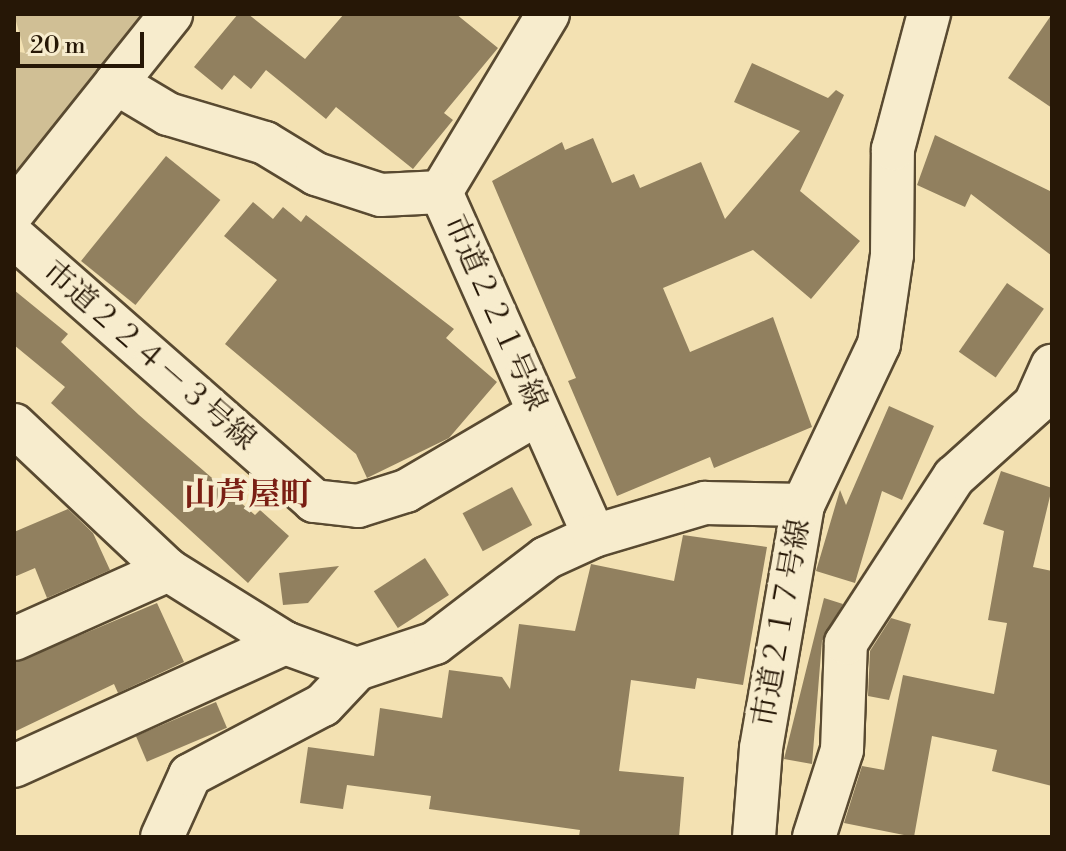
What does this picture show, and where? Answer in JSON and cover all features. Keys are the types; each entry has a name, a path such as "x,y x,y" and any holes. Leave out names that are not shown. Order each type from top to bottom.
{"street":[{"path":"14,211 171,14"},
{"name":"市道２２１号線","path":"548,14 441,192 594,536"},
{"path":"803,505 879,344 892,255 893,149 929,14"},
{"path":"116,83 168,114 265,143 316,174 381,195 441,192"},
{"name":"市道２２４－３号線","path":"14,237 314,501 358,506 406,491 539,413"},
{"path":"814,837 842,750 846,643 954,477 1035,404 1052,366"},
{"path":"14,425 168,570 285,643 357,669 323,705 190,775 162,837"},
{"name":"市道２１７号線","path":"357,669 435,643 546,558 594,536 705,503 803,505 761,748 754,837"},
{"path":"14,639 168,570"},
{"path":"14,766 285,643"}],"shaded area":[{"path":"14,14 146,14 14,179 14,51 25,53"}],"building":[{"path":"238,14 248,14 305,59 344,14 456,14 498,48 444,113 453,120 413,169 336,107 326,119 266,70 251,89 234,75 222,90 194,67"},
{"path":"1052,14 1052,108 1008,78"},
{"path":"752,63 828,98 836,90 844,95 800,191 860,241 811,299 753,250 663,288 690,352 773,317 812,427 714,468 710,457 617,496 568,381 576,378 492,181 562,142 565,150 593,138 612,183 634,174 640,188 701,162 725,219 800,131 734,102"},
{"path":"935,135 1052,192 1052,256 971,194 965,207 917,185"},
{"path":"166,156 220,200 135,305 81,261"},
{"path":"253,202 273,219 283,207 301,222 306,215 454,329 446,338 497,382 449,438 367,478 356,454 225,344 277,280 224,236"},
{"path":"1007,283 1044,309 996,378 959,352"},
{"path":"14,290 68,334 61,342 139,415 255,515 260,510 289,536 248,583 51,403 65,387 14,345"},
{"path":"889,406 934,426 902,500 882,491 855,583 816,571 840,490 846,505"},
{"path":"1001,471 1052,488 1033,567 1052,571 1052,786 992,771 997,750 932,736 914,837 844,823 862,766 884,770 903,675 994,694 1007,623 988,620 1004,531 983,524"},
{"path":"512,487 532,525 483,551 463,513"},
{"path":"68,509 93,533 110,570 47,598 35,568 14,577 14,532"},
{"path":"683,535 767,547 743,685 697,678 695,689 631,680 619,771 684,777 679,837 579,837 580,830 429,809 431,796 347,785 343,809 300,803 308,747 374,756 380,708 442,718 449,670 502,677 510,689 519,624 575,631 591,564 674,581"},
{"path":"425,558 449,595 398,628 374,591"},
{"path":"339,566 308,603 283,605 279,573"},
{"path":"824,598 843,604 822,641 812,764 784,759"},
{"path":"157,603 184,662 118,693 114,684 14,732 14,663"},
{"path":"891,618 911,624 889,700 868,696 870,651"},
{"path":"216,702 227,728 147,762 136,736"}],"district":[{"name":"山芦屋町","path":"248,495"}]}
